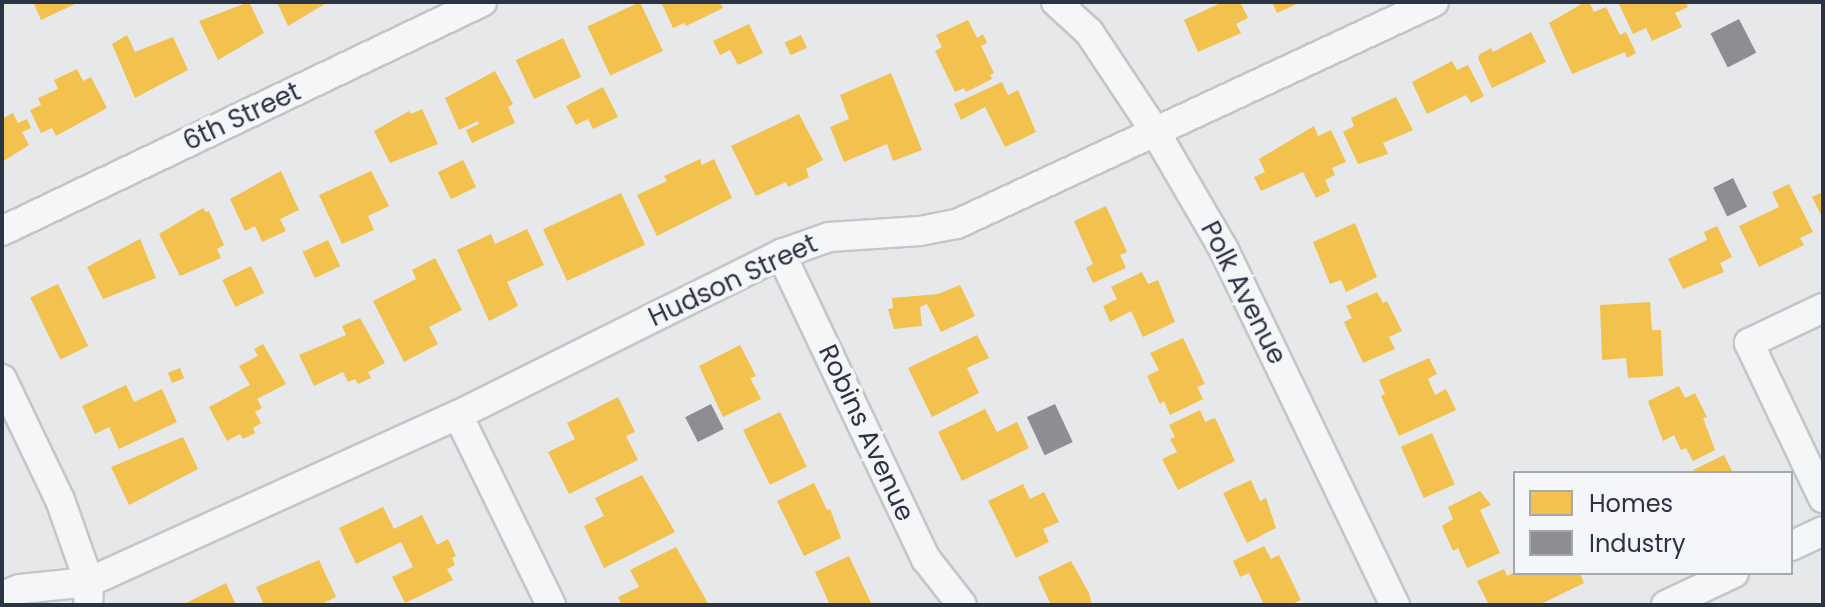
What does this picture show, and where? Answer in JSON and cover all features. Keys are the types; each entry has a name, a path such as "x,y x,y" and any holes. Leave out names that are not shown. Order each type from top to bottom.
{"street":[{"name":"6th Street","path":"2,231 482,2"},
{"name":"Polk Avenue","path":"1056,2 1089,32 1156,133 1224,250 1395,605"},
{"name":"Hudson Street","path":"2,596 20,589 88,594 781,254 829,237 920,231 957,224 1434,2"},
{"name":"Robins Avenue","path":"781,254 926,559 962,605"},
{"path":"1823,308 1749,343 1823,498"},
{"path":"2,379 60,500 88,594"},
{"path":"458,415 551,605"},
{"path":"1793,545 1823,531"},
{"path":"1666,605 1730,575"}],"building: Homes":[{"path":"33,2 79,2 41,20"},
{"path":"249,2 264,33 218,60 199,21"},
{"path":"277,2 328,2 288,26"},
{"path":"640,2 663,51 610,75 587,27"},
{"path":"661,2 720,2 723,8 686,26 684,23 673,28"},
{"path":"1223,2 1240,2 1248,18 1236,24 1241,33 1198,52 1184,20"},
{"path":"1272,2 1301,2 1277,13"},
{"path":"1589,2 1594,12 1606,7 1620,35 1626,32 1636,53 1627,58 1625,52 1572,74 1549,23"},
{"path":"1618,2 1685,2 1688,7 1675,13 1682,27 1652,41 1646,28 1633,34"},
{"path":"968,20 977,38 983,34 987,43 981,46 994,73 990,75 992,79 966,92 964,88 955,92 935,51 942,47 936,35"},
{"path":"749,24 763,53 738,65 730,50 720,55 713,41"},
{"path":"1531,32 1546,62 1492,88 1478,58 1480,54 1491,48 1493,52"},
{"path":"127,35 135,52 173,37 188,70 135,98 112,44"},
{"path":"801,35 807,48 791,55 785,43"},
{"path":"563,38 581,77 534,99 516,60"},
{"path":"1452,61 1457,70 1468,65 1484,96 1471,103 1466,95 1427,114 1412,82"},
{"path":"77,69 83,81 91,77 107,108 56,136 52,128 41,133 30,110 41,105 38,98 58,89 54,80"},
{"path":"495,71 513,104 508,107 515,123 472,143 466,130 479,124 478,121 459,130 445,98"},
{"path":"891,73 922,150 893,161 887,144 844,162 830,127 849,119 840,95"},
{"path":"1002,82 1008,95 1018,90 1036,132 1005,147 985,107 961,120 954,104"},
{"path":"603,87 618,117 593,129 588,119 576,125 566,106"},
{"path":"1396,97 1413,130 1383,143 1388,154 1358,164 1343,132 1354,126 1351,118"},
{"path":"422,109 438,144 390,163 374,131 409,111 411,114"},
{"path":"13,113 18,123 27,119 31,128 22,132 29,145 2,162 2,119"},
{"path":"799,114 823,160 806,169 809,177 788,187 786,182 756,196 731,146"},
{"path":"1314,126 1318,136 1331,130 1346,162 1332,168 1335,175 1325,180 1330,191 1316,198 1303,172 1261,191 1254,177 1265,172 1259,159"},
{"path":"700,159 702,165 714,159 732,198 657,236 637,195 667,181 664,176"},
{"path":"463,160 476,187 451,199 438,172"},
{"path":"281,171 299,210 280,219 286,231 262,242 255,226 245,231 230,199"},
{"path":"371,171 389,206 368,216 374,230 342,244 319,195"},
{"path":"1789,184 1813,232 1800,238 1804,245 1759,267 1739,226 1779,207 1772,192"},
{"path":"1823,192 1823,219 1812,197"},
{"path":"621,193 645,245 567,281 543,229"},
{"path":"1106,206 1127,252 1120,255 1126,268 1093,283 1086,268 1093,264 1074,221"},
{"path":"203,208 209,211 224,245 217,249 221,258 180,276 159,234"},
{"path":"1355,223 1377,277 1346,292 1341,280 1330,284 1313,242"},
{"path":"1717,226 1732,257 1720,263 1724,272 1683,289 1668,259 1707,240 1704,232"},
{"path":"527,229 544,265 507,282 518,306 489,321 457,250 491,234 495,244"},
{"path":"140,239 156,278 103,299 87,267"},
{"path":"328,240 340,266 315,278 303,252"},
{"path":"435,258 462,310 429,327 438,344 404,362 373,301 416,279 412,270"},
{"path":"251,266 264,293 235,307 222,280"},
{"path":"1142,272 1148,284 1158,280 1175,322 1143,337 1131,311 1110,322 1103,306 1117,299 1111,287"},
{"path":"58,284 88,346 60,360 30,298"},
{"path":"960,285 975,316 941,332 927,304 920,307 922,326 894,329 888,309 893,308 892,298 938,294"},
{"path":"1377,292 1383,303 1387,301 1402,331 1389,337 1395,349 1363,363 1344,322 1352,318 1346,306"},
{"path":"1650,302 1652,330 1661,330 1663,376 1628,378 1626,358 1602,360 1600,305"},
{"path":"360,318 385,363 368,372 371,378 358,384 355,379 348,382 343,372 314,386 299,355 346,335 342,326"},
{"path":"977,335 989,358 967,368 979,393 932,417 908,368"},
{"path":"1183,338 1205,384 1197,387 1203,399 1170,415 1164,401 1160,404 1147,376 1159,370 1150,353"},
{"path":"263,344 286,384 257,399 262,408 255,412 261,423 253,428 255,433 243,439 240,434 227,441 209,407 250,385 239,366 258,356 254,349"},
{"path":"740,345 756,376 750,378 761,399 723,417 699,366"},
{"path":"1429,358 1437,374 1428,379 1435,395 1446,389 1456,410 1399,436 1381,396 1385,394 1379,380"},
{"path":"180,368 184,378 172,383 168,373"},
{"path":"126,385 134,402 162,389 177,422 119,449 109,427 95,434 82,406"},
{"path":"1679,386 1685,398 1695,393 1707,417 1703,418 1715,450 1693,461 1686,448 1681,450 1674,435 1663,441 1648,401"},
{"path":"618,397 635,432 626,436 638,460 569,494 548,452 575,439 567,423"},
{"path":"985,409 997,432 1017,422 1029,448 962,481 938,432"},
{"path":"1200,410 1205,422 1215,418 1235,461 1178,490 1162,459 1177,452 1170,439 1175,437 1169,425"},
{"path":"780,412 807,467 770,485 743,430"},
{"path":"1432,433 1455,484 1424,498 1401,447"},
{"path":"183,437 198,469 129,505 111,467"},
{"path":"1724,455 1732,471 1694,471"},
{"path":"642,475 675,532 604,568 584,526 604,516 595,498"},
{"path":"1251,480 1260,501 1266,498 1276,528 1247,543 1223,493"},
{"path":"814,483 827,510 830,509 841,538 804,556 777,501"},
{"path":"1023,484 1030,499 1044,492 1059,522 1043,529 1049,542 1016,558 988,501"},
{"path":"1480,491 1491,505 1480,510 1500,553 1467,568 1458,548 1453,551 1442,526 1453,519 1448,507"},
{"path":"383,507 394,529 422,515 437,545 448,539 456,556 452,558 455,565 447,569 453,580 405,603 392,577 413,567 401,542 356,564 339,528"},
{"path":"1264,546 1271,559 1279,555 1301,600 1290,605 1264,605 1249,573 1240,577 1233,561"},
{"path":"676,547 709,605 622,605 618,597 639,587 630,570"},
{"path":"849,556 871,603 830,605 815,572"},
{"path":"319,560 336,597 320,605 264,605 256,587"},
{"path":"1071,561 1089,593 1092,605 1051,605 1038,577"},
{"path":"1504,569 1507,576 1513,573 1581,575 1584,583 1539,605 1489,605 1477,581"},
{"path":"226,583 236,605 182,605"}],"building: Industry":[{"path":"1739,19 1756,53 1728,67 1710,34"},
{"path":"1733,178 1747,207 1727,216 1713,188"},
{"path":"711,404 724,429 698,442 685,417"},
{"path":"1055,404 1073,442 1045,455 1027,417"}]}
